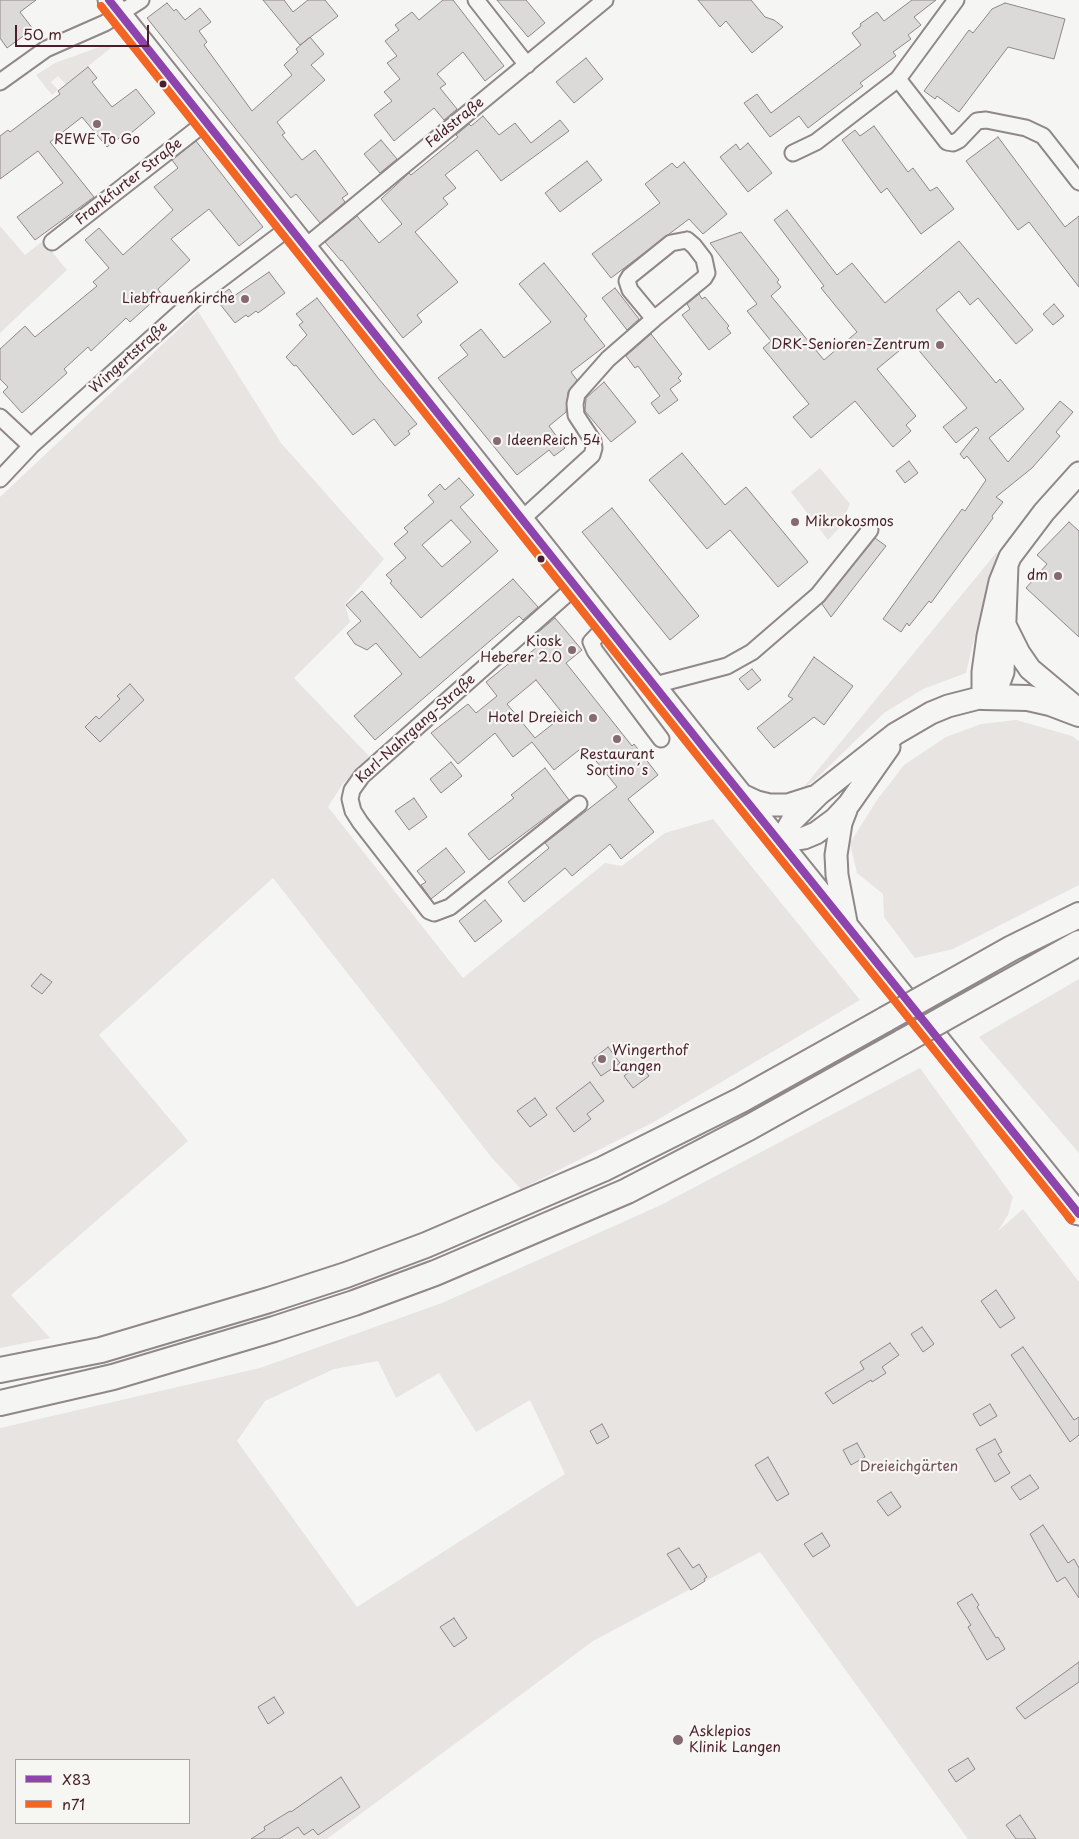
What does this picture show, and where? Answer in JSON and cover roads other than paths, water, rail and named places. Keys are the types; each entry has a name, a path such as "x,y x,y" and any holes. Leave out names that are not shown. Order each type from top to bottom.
{"main road":[{"path":"114,7 1078,1213"},
{"path":"983,697 982,672 988,636 1000,582 1007,565 1028,531 1079,473"},
{"path":"983,697 997,688 1002,679 1007,565"},
{"path":"1005,624 1019,653 1030,668 1079,712"},
{"path":"780,842 792,821 819,794 895,734 948,706 983,697 1028,698 1050,702 1079,712"},
{"path":"780,842 816,834 835,819 849,804 887,750 915,722"},
{"path":"742,795 756,802 788,805 808,800 819,794"},
{"path":"846,925 837,874 836,855 841,823 849,804"},
{"path":"0,1370 110,1347 346,1276 426,1245 603,1169 741,1100 1012,948 1079,915"},
{"path":"0,1403 113,1377 274,1330 435,1273 627,1191 750,1127 1076,946"}],"street":[{"path":"0,82 46,49 114,7 141,0"},
{"path":"476,0 527,65"},
{"name":"Feldstraße","path":"305,246 605,0"},
{"path":"793,153 816,142 898,78 956,0"},
{"path":"898,78 948,142 953,143 959,140 977,121 986,120 1026,128 1042,136 1079,182"},
{"name":"Frankfurter Straße","path":"52,242 206,122"},
{"name":"Wingertstraße","path":"0,479 32,446 196,298 290,227"},
{"path":"522,519 592,455 594,448 593,440 576,415 575,404 577,394 608,359 704,278 707,273 704,259 687,240 671,243 630,276 627,281 630,290 654,319"},
{"path":"0,417 32,446"},
{"path":"655,685 727,666 752,652 818,595 870,530"},
{"name":"Karl-Nahrgang-Straße","path":"576,586 362,776 352,790 350,799 353,811 360,822 429,911 434,913 450,907 579,804"},
{"path":"607,625 591,642 595,651 661,740"}],"place":[{"name":"REWE To Go","path":"97,124"},
{"name":"Liebfrauenkirche","path":"245,299"},
{"name":"DRK-Senioren-Zentrum","path":"940,345"},
{"name":"IdeenReich 54","path":"497,441"},
{"name":"Mikrokosmos","path":"795,522"},
{"name":"dm","path":"1058,576"},
{"name":"Kiosk Heberer 2.0","path":"572,650"},
{"name":"Hotel Dreieich","path":"593,718"},
{"name":"Restaurant Sortino´s","path":"617,739"},
{"name":"Wingerthof Langen","path":"602,1059"},
{"name":"Asklepios Klinik Langen","path":"678,1740"}],"park label":[{"name":"Dreieichgärten","path":"909,1467"}]}
